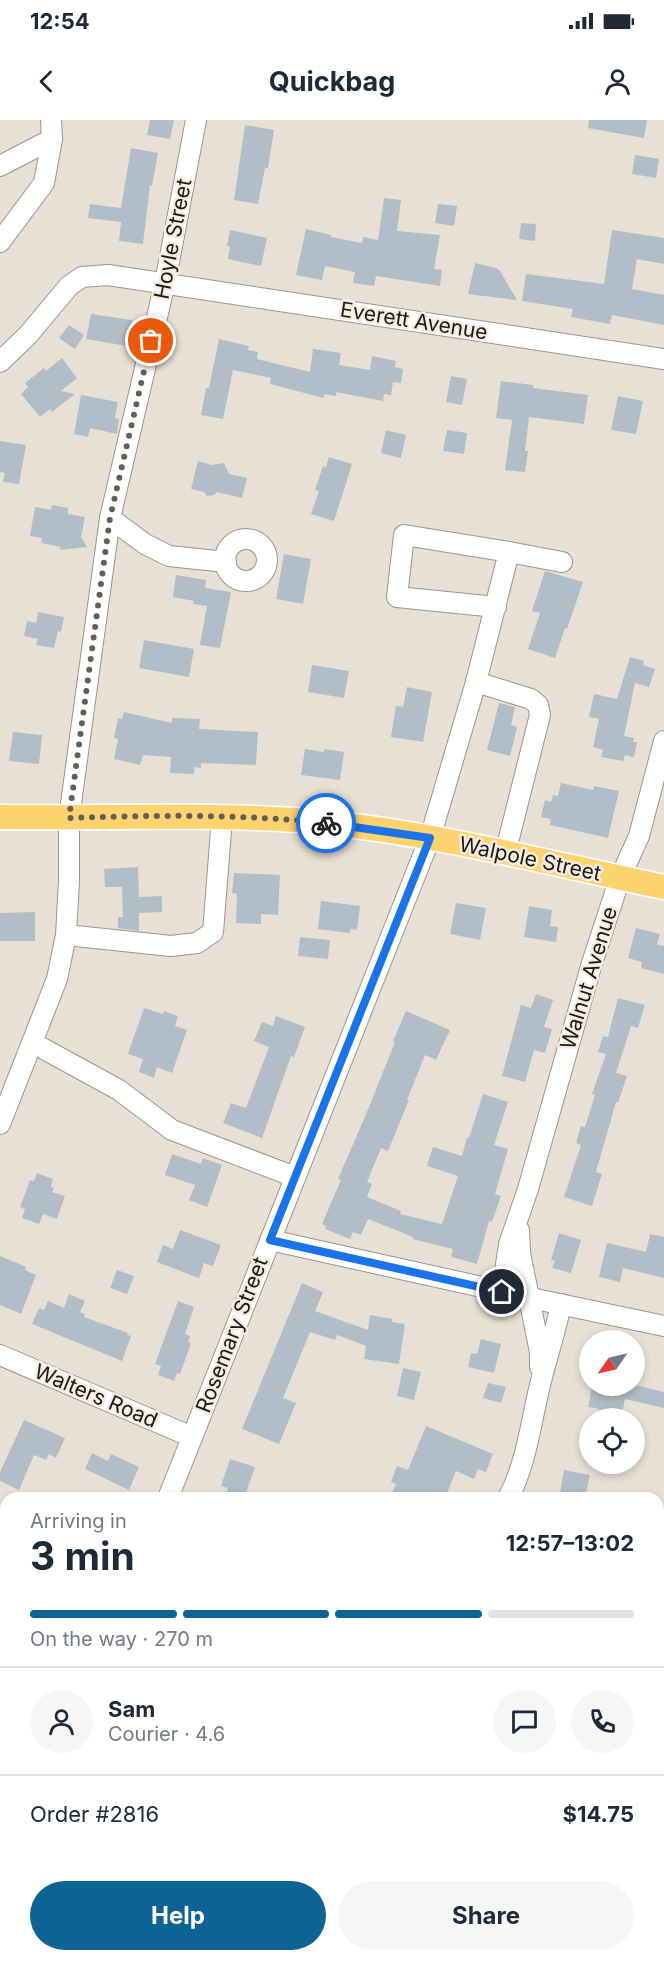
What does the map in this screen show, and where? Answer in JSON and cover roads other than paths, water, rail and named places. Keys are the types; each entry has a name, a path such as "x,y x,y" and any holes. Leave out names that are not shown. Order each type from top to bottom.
{"main road":[{"name":"Walpole Street","path":"0,817 69,818 145,815 297,820 430,838 664,887"}],"street":[{"name":"Hoyle Street","path":"0,1124 57,979 66,935 69,818 110,518 165,283 196,120"},
{"path":"0,166 52,130"},
{"path":"0,242 44,183 52,130"},
{"name":"Everett Avenue","path":"0,362 28,335 69,286 82,277 108,274 664,359"},
{"path":"110,518 145,544 170,556 226,562"},
{"path":"496,607 397,597 404,535 562,562"},
{"name":"Rosemary Street","path":"170,1492 430,838 476,682 510,552"},
{"path":"476,682 531,699 538,705 540,715 505,854"},
{"name":"Walnut Avenue","path":"502,1292 509,1244 519,1218 592,963 620,878 639,836 664,741"},
{"path":"66,935 171,946 197,943 213,932 222,818"},
{"path":"33,1043 119,1090 172,1130 295,1177"},
{"name":"Walnut Avenue","path":"519,1218 520,1253 540,1352 541,1381"},
{"path":"270,1240 664,1326"},
{"path":"511,1492 531,1429 561,1304"},
{"name":"Walters Road","path":"0,1355 192,1437"}]}
